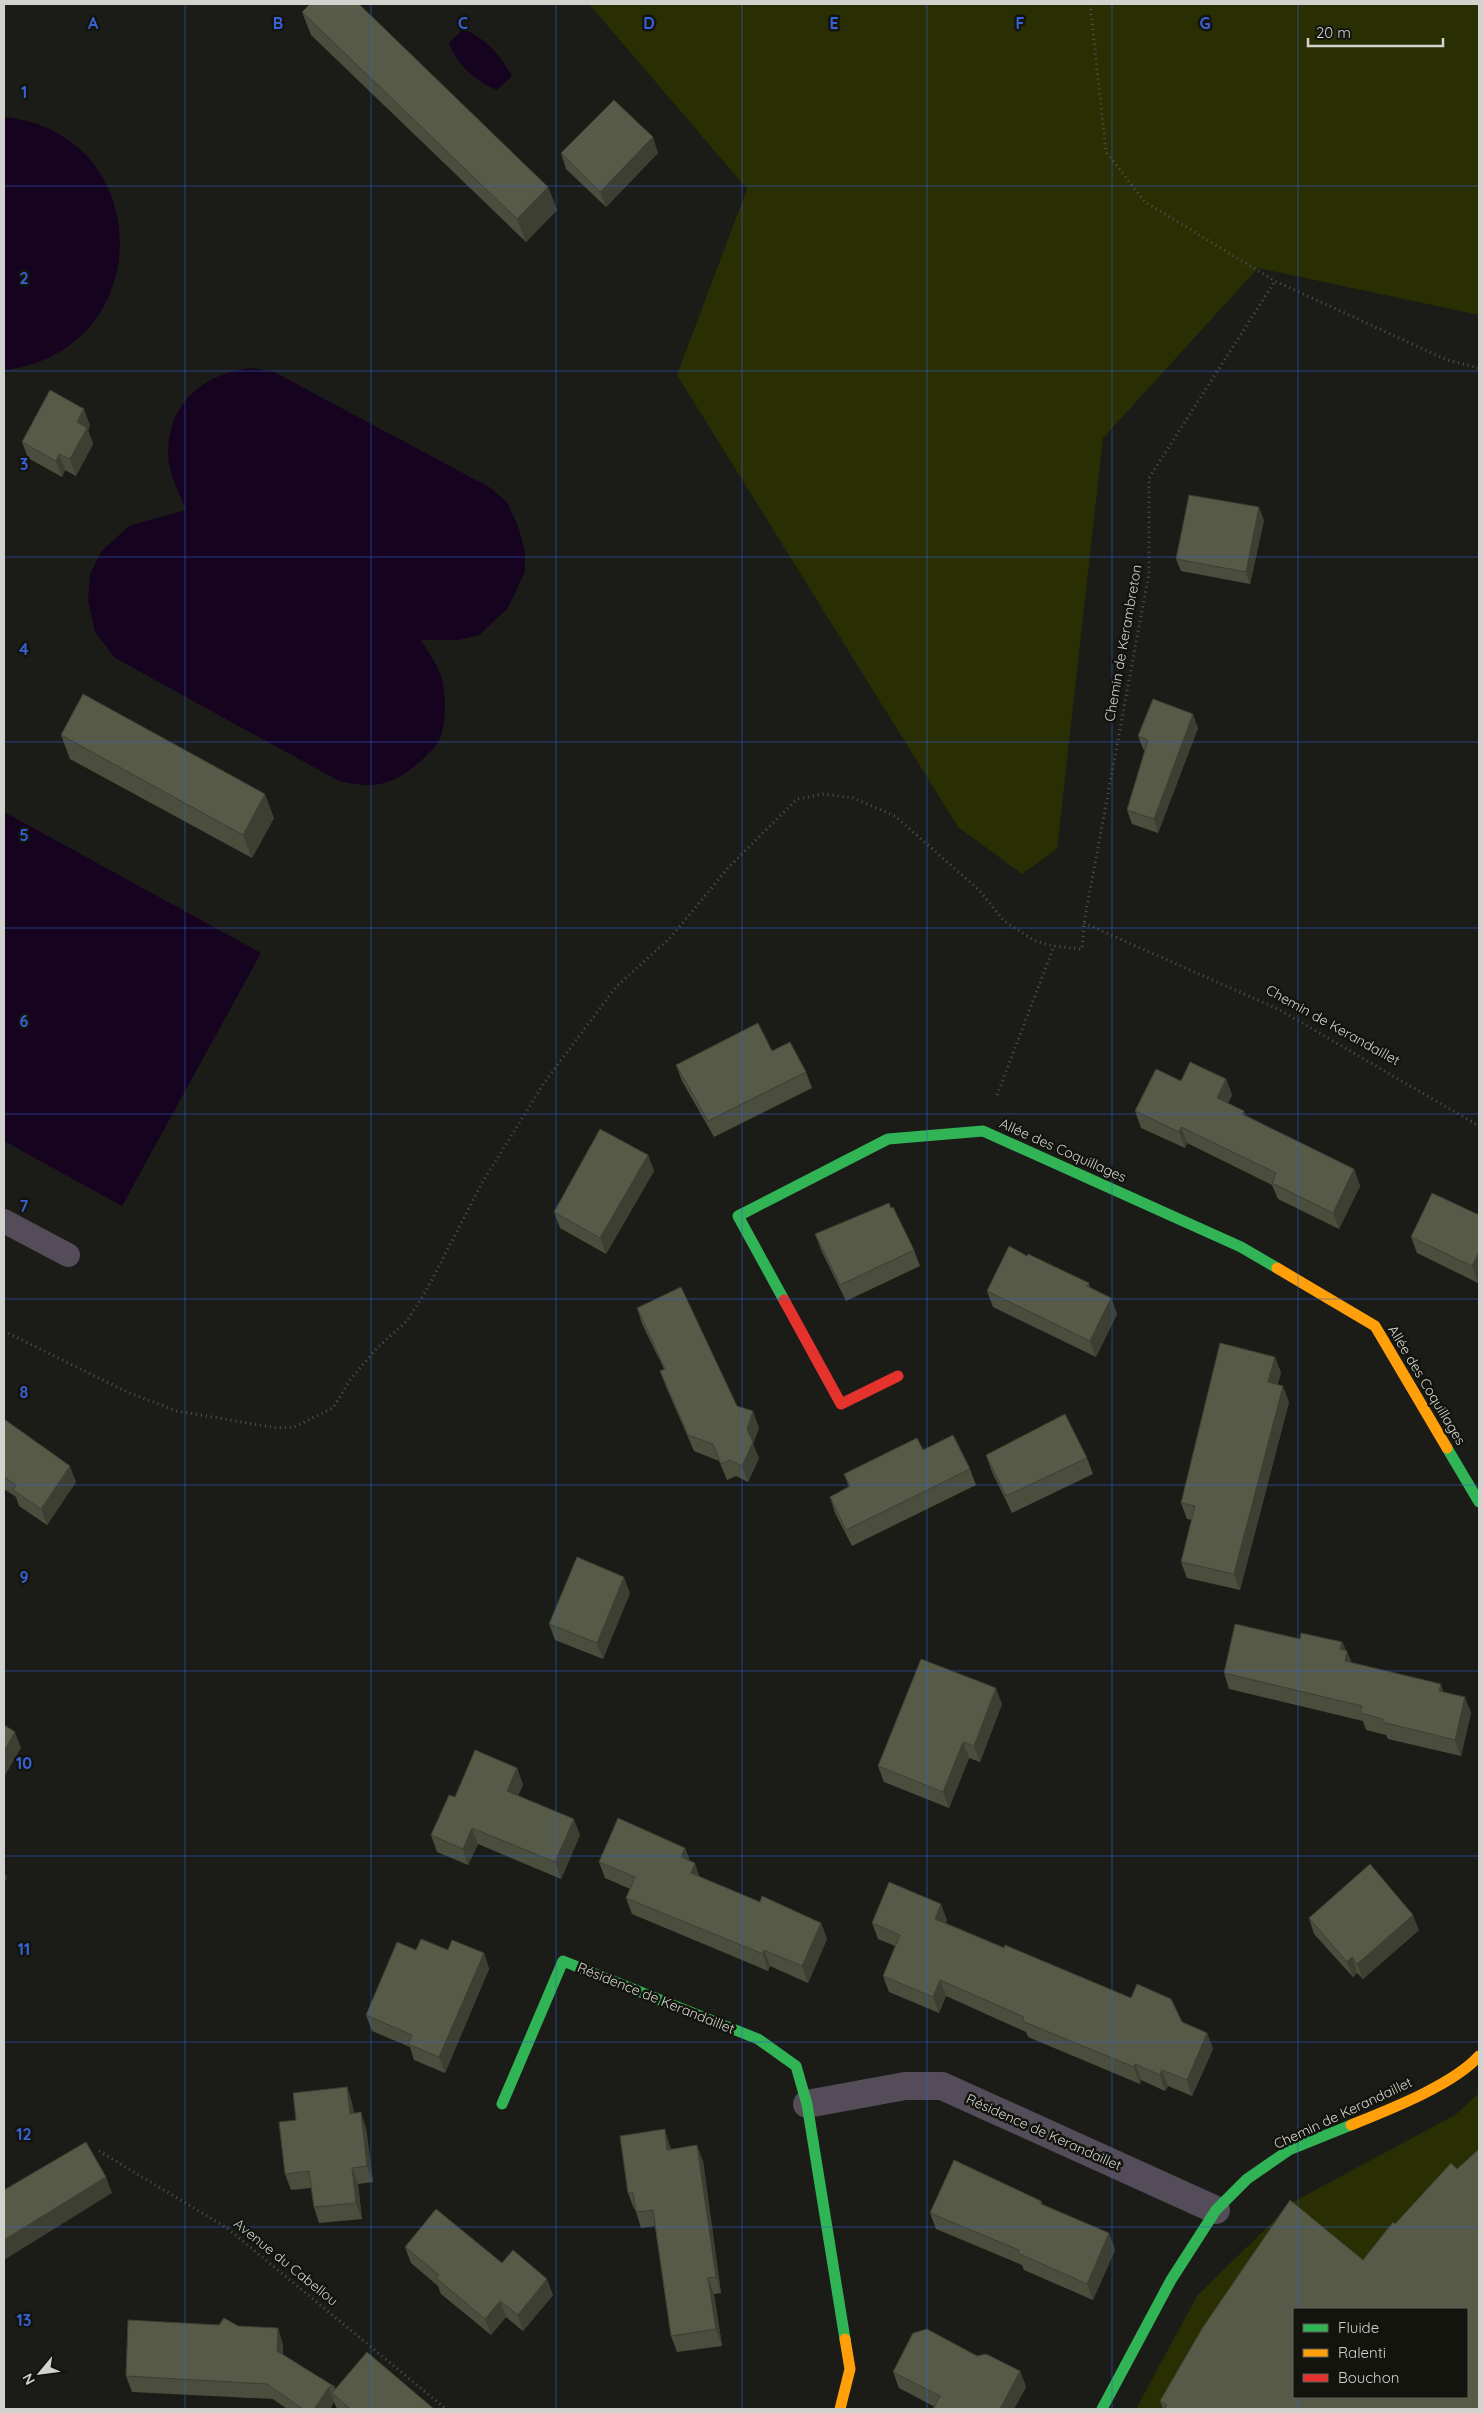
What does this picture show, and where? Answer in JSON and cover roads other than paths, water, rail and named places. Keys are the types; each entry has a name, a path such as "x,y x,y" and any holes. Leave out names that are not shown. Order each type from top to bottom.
{"street":[{"name":"Allée des Coquillages","path":"898,1376 840,1404 738,1216 888,1138 983,1131 1240,1247 1375,1326 1479,1502"},
{"name":"Résidence de Kerandaillet","path":"502,2104 563,1961 758,2039 796,2066 807,2104 850,2369 840,2409"},
{"name":"Chemin de Kerandaillet","path":"1102,2409 1171,2280 1216,2210 1247,2179 1289,2150 1399,2106 1469,2067 1479,2056"},
{"name":"Résidence de Kerandaillet","path":"807,2104 905,2086 942,2086 1216,2210"}],"lane":[{"path":"4,1220 68,1255"}]}
